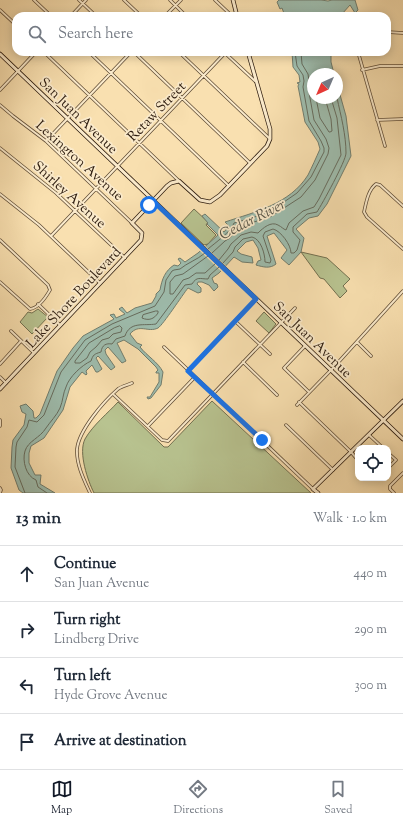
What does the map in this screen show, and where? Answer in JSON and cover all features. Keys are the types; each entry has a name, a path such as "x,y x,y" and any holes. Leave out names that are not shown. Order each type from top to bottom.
{"street":[{"path":"34,0 47,12"},
{"path":"79,0 92,12"},
{"path":"75,12 86,0"},
{"path":"124,0 137,12"},
{"path":"170,0 182,12"},
{"path":"170,12 181,0"},
{"path":"215,0 228,12"},
{"path":"233,0 236,12"},
{"path":"0,10 12,21"},
{"path":"391,32 403,33"},
{"name":"San Juan Avenue","path":"0,54 403,439"},
{"path":"0,90 32,56"},
{"path":"48,56 178,181 197,198 207,202 216,198 229,186 264,149 270,139 270,129 249,56"},
{"path":"93,56 229,186"},
{"path":"46,141 129,56"},
{"path":"137,56 250,163"},
{"path":"183,56 270,139"},
{"name":"Retaw Street","path":"51,236 221,56"},
{"path":"229,56 256,82"},
{"path":"359,56 386,146"},
{"path":"362,70 380,66 403,66"},
{"name":"Lexington Avenue","path":"0,104 13,116 46,141 141,231 143,236"},
{"path":"377,120 403,119"},
{"name":"Shirley Avenue","path":"0,148 40,180 125,258"},
{"path":"132,223 171,183 178,181"},
{"path":"403,206 380,185 376,184 370,192 364,214 403,249"},
{"path":"0,194 31,218 100,283"},
{"name":"Lake Shore Boulevard","path":"0,389 125,258 143,236"},
{"path":"0,240 50,288 49,292 38,304 33,309 30,309 0,282"},
{"path":"355,456 298,403 357,342 403,291"},
{"path":"188,371 256,299"},
{"path":"38,304 60,325"},
{"path":"114,395 162,440 168,441 296,308"},
{"path":"235,321 270,354"},
{"path":"12,331 34,353"},
{"path":"0,364 21,341"},
{"path":"357,342 371,356"},
{"path":"305,346 284,368 309,392"},
{"path":"164,347 318,493"},
{"path":"243,362 277,395"},
{"path":"0,377 6,383"},
{"path":"148,426 195,377"},
{"path":"90,493 79,465 78,447 81,437 91,419 119,389 132,383"},
{"path":"313,489 403,401"},
{"path":"0,420 0,426"},
{"path":"286,425 333,470"},
{"path":"369,434 380,445"},
{"path":"391,456 396,460 391,465"},
{"path":"394,493 390,489 390,486 403,473"},
{"path":"0,488 0,493"}],"green space":[{"path":"194,209 208,222 206,225 216,235 208,244 204,245 181,223"},
{"path":"301,252 327,258 350,279 343,286 347,291 340,298 324,279 320,278"},
{"path":"38,309 48,317 32,334 20,322 28,312 32,313"},
{"path":"264,312 276,324 269,333 256,321"},
{"path":"212,401 311,493 94,493 83,459 83,445 92,429 118,402 164,447 168,447"}],"water":[{"path":"279,0 355,0 358,10 354,12 350,5 344,12 284,12 282,8 280,9 277,2"},
{"name":"Cedar River","path":"292,56 331,56 332,68 307,68 307,104 343,104 346,116 351,156 327,204 318,216 309,218 296,229 304,238 301,252 289,265 281,258 287,250 274,233 267,236 276,264 271,267 264,267 256,265 258,261 261,260 258,248 253,240 246,242 237,251 241,254 252,257 253,263 242,262 234,257 219,273 212,278 218,287 214,291 209,285 198,282 197,284 201,288 201,292 198,293 188,288 158,328 151,330 137,329 133,331 130,334 137,343 142,345 140,347 163,372 161,385 151,398 148,399 147,397 150,397 159,382 159,373 156,373 158,370 156,367 138,349 124,340 117,343 126,361 122,363 108,347 105,350 106,354 115,367 111,370 98,356 96,358 102,369 96,372 92,365 86,371 86,375 82,372 70,387 63,410 44,438 31,446 29,463 35,475 41,475 40,484 55,493 23,493 19,490 11,468 13,440 24,425 26,414 22,412 20,406 26,404 33,411 34,418 36,418 40,414 57,371 83,336 114,319 110,315 114,314 116,318 125,314 119,309 122,307 127,313 135,308 152,303 156,294 160,290 166,273 174,265 178,266 181,263 178,259 180,258 185,262 198,253 218,235 207,224 208,223 202,216 205,214 224,232 229,226 225,222 271,206 282,200 292,193 308,175 320,149 318,142 305,122 298,86 299,84 297,83 300,82 299,75 293,67"}],"pier":[{"path":"204,245 227,267 222,272 199,250"}],"route":[{"path":"149,205 153,201 256,299 188,371 262,440"}]}
